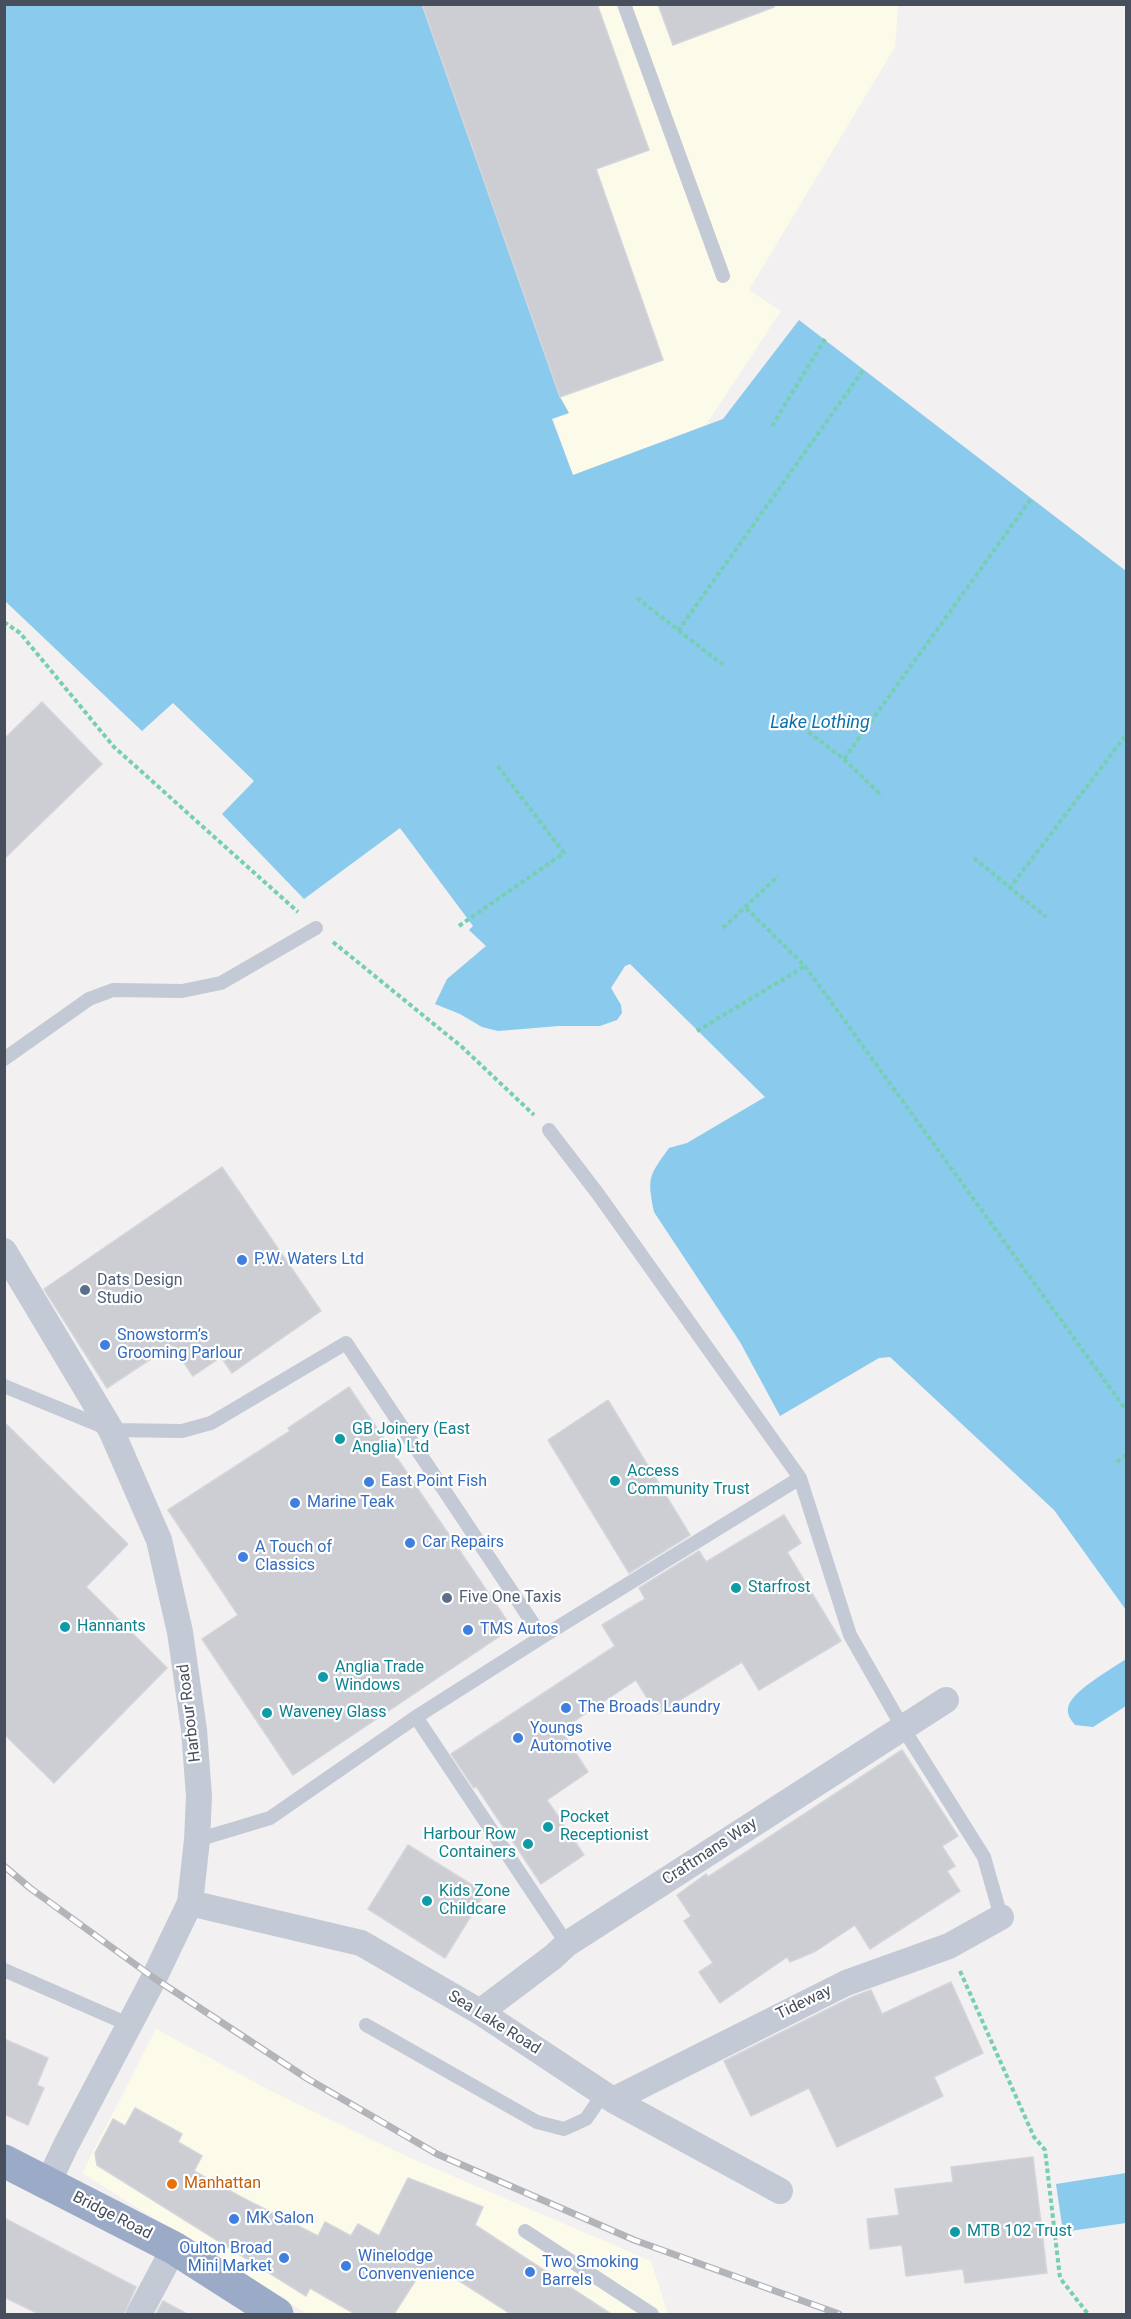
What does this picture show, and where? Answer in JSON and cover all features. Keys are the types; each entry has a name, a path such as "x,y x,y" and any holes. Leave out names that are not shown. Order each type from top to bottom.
{"highway":[{"name":"Bridge Road","path":"4,2161 174,2248 277,2314"}],"street":[{"name":"Harbour Road","path":"4,1251 111,1430 159,1540 180,1632 195,1730 199,1797 190,1903 48,2183"},
{"name":"Craftmans Way","path":"480,2012 567,1944 946,1700"},
{"name":"Sea Lake Road","path":"190,1903 361,1943 480,2012 608,2097 780,2191"},
{"name":"Tideway","path":"608,2097 846,1983 949,1946 1001,1917"},
{"path":"139,2314 174,2248"}],"lane":[{"path":"624,4 723,276"},
{"path":"4,1059 89,999 113,990 182,991 221,983 316,928"},
{"path":"549,1130 598,1194 800,1478 850,1635 903,1728 984,1857 1001,1917"},
{"path":"4,1386 111,1430 182,1431 211,1423 346,1343 542,1637"},
{"path":"197,1840 270,1818 416,1717 800,1478"},
{"path":"416,1717 567,1944"},
{"path":"4,1970 130,2025"},
{"path":"366,2025 537,2122 564,2130 586,2119 608,2097"},
{"path":"525,2230 652,2314"}],"path":[{"path":"771,426 825,339"},
{"path":"678,631 864,369"},
{"path":"844,759 1031,499"},
{"path":"637,598 723,665"},
{"path":"4,622 20,633 114,747 316,928 462,1047 549,1130"},
{"path":"808,732 844,759 882,796"},
{"path":"1009,889 1126,735"},
{"path":"459,926 564,853 496,764"},
{"path":"974,858 1046,917"},
{"path":"723,928 778,876"},
{"path":"746,908 805,966 1126,1410"},
{"path":"697,1031 805,966"},
{"path":"1117,1462 1126,1455"},
{"path":"949,1946 1034,2137 1045,2150 1060,2278 1088,2314"}],"shaded area":[{"path":"410,5 898,5 895,47 749,290 781,311 706,425 573,475"},
{"path":"156,2029 275,2093 406,2156 651,2261 668,2314 307,2314 82,2173"}],"water":[{"name":"Lake Lothing","path":"4,5 422,5 560,397 569,413 552,419 573,475 723,419 799,320 1126,571 1126,1610 1054,1510 890,1357 879,1358 780,1416 740,1342 654,1212 650,1184 657,1165 669,1148 687,1143 765,1097 630,964 625,966 611,988 621,1005 622,1013 617,1020 600,1026 559,1026 498,1031 482,1027 460,1014 435,1004 447,979 486,946 469,930 473,926 400,828 304,899 222,814 254,781 173,703 142,731 5,601"},
{"path":"1126,1659 1126,1706 1093,1727 1075,1725 1068,1713 1068,1708 1076,1695 1102,1674"},
{"path":"1126,2173 1126,2223 1063,2232 1056,2184"}],"building":[{"path":"422,4 597,4 649,150 596,169 663,360 560,397"},
{"path":"658,4 774,4 774,7 673,45"},
{"path":"42,702 102,764 4,859 4,739"},
{"path":"222,1167 321,1311 232,1373 221,1357 193,1376 172,1345 107,1388 44,1289"},
{"path":"349,1387 512,1628 293,1775 202,1639 238,1615 168,1510 290,1431 288,1428"},
{"name":"Access Community Trust","path":"608,1400 690,1535 629,1573 548,1440"},
{"name":"Hannants","path":"4,1422 128,1544 86,1587 167,1668 54,1783 4,1734"},
{"path":"784,1515 801,1543 787,1552 841,1641 759,1690 742,1662 657,1714 636,1680 561,1730 588,1772 547,1800 584,1855 541,1884 476,1786 474,1788 451,1754 615,1646 602,1625 645,1599 639,1588 699,1551 706,1562"},
{"path":"902,1750 958,1836 942,1846 955,1866 947,1871 960,1891 870,1949 855,1925 816,1951 790,1962 787,1957 720,2003 699,1972 713,1963 684,1921 691,1916 677,1895 706,1874 708,1877"},
{"name":"Kids Zone Childcare","path":"408,1845 485,1893 445,1958 368,1909"},
{"path":"951,1982 983,2053 934,2077 943,2096 837,2147 809,2088 751,2116 724,2061 852,1997 871,1990 882,2014"},
{"path":"4,2039 48,2058 37,2085 44,2088 28,2125 4,2114"},
{"path":"135,2108 182,2134 178,2142 202,2156 194,2171 318,2236 325,2222 351,2236 358,2224 379,2236 408,2178 483,2207 475,2225 611,2314 511,2314 444,2271 438,2275 424,2267 394,2314 355,2314 310,2288 306,2296 97,2165 95,2153 113,2119 125,2126"},
{"name":"MTB 102 Trust","path":"1033,2157 1047,2273 965,2283 963,2269 906,2276 902,2245 870,2249 867,2219 899,2215 895,2189 953,2182 951,2167"},
{"path":"4,2218 136,2287 124,2314 39,2314 4,2297"},
{"path":"163,2301 187,2314 156,2314"}],"railway":[{"path":"4,1866 30,1888 154,1978 308,2079 437,2154 634,2240 839,2314"}],"place":[{"name":"P.W. Waters Ltd","path":"242,1260"},
{"name":"Dats Design Studio","path":"85,1290"},
{"name":"Snowstorm’s Grooming Parlour","path":"105,1345"},
{"name":"GB Joinery (East Anglia) Ltd","path":"340,1439"},
{"name":"Access Community Trust","path":"615,1481"},
{"name":"East Point Fish","path":"369,1482"},
{"name":"Marine Teak","path":"295,1503"},
{"name":"Car Repairs","path":"410,1543"},
{"name":"A Touch of Classics","path":"243,1557"},
{"name":"Starfrost","path":"736,1588"},
{"name":"Five One Taxis","path":"447,1598"},
{"name":"Hannants","path":"65,1627"},
{"name":"TMS Autos","path":"468,1630"},
{"name":"Anglia Trade Windows","path":"323,1677"},
{"name":"The Broads Laundry","path":"566,1708"},
{"name":"Waveney Glass","path":"267,1713"},
{"name":"Youngs Automotive","path":"518,1738"},
{"name":"Pocket Receptionist","path":"548,1827"},
{"name":"Harbour Row Containers","path":"528,1844"},
{"name":"Kids Zone Childcare","path":"427,1901"},
{"name":"Manhattan","path":"172,2184"},
{"name":"MK Salon","path":"234,2219"},
{"name":"MTB 102 Trust","path":"955,2232"},
{"name":"Oulton Broad Mini Market","path":"284,2258"},
{"name":"Winelodge Convenvenience","path":"346,2266"},
{"name":"Two Smoking Barrels","path":"530,2272"}]}
